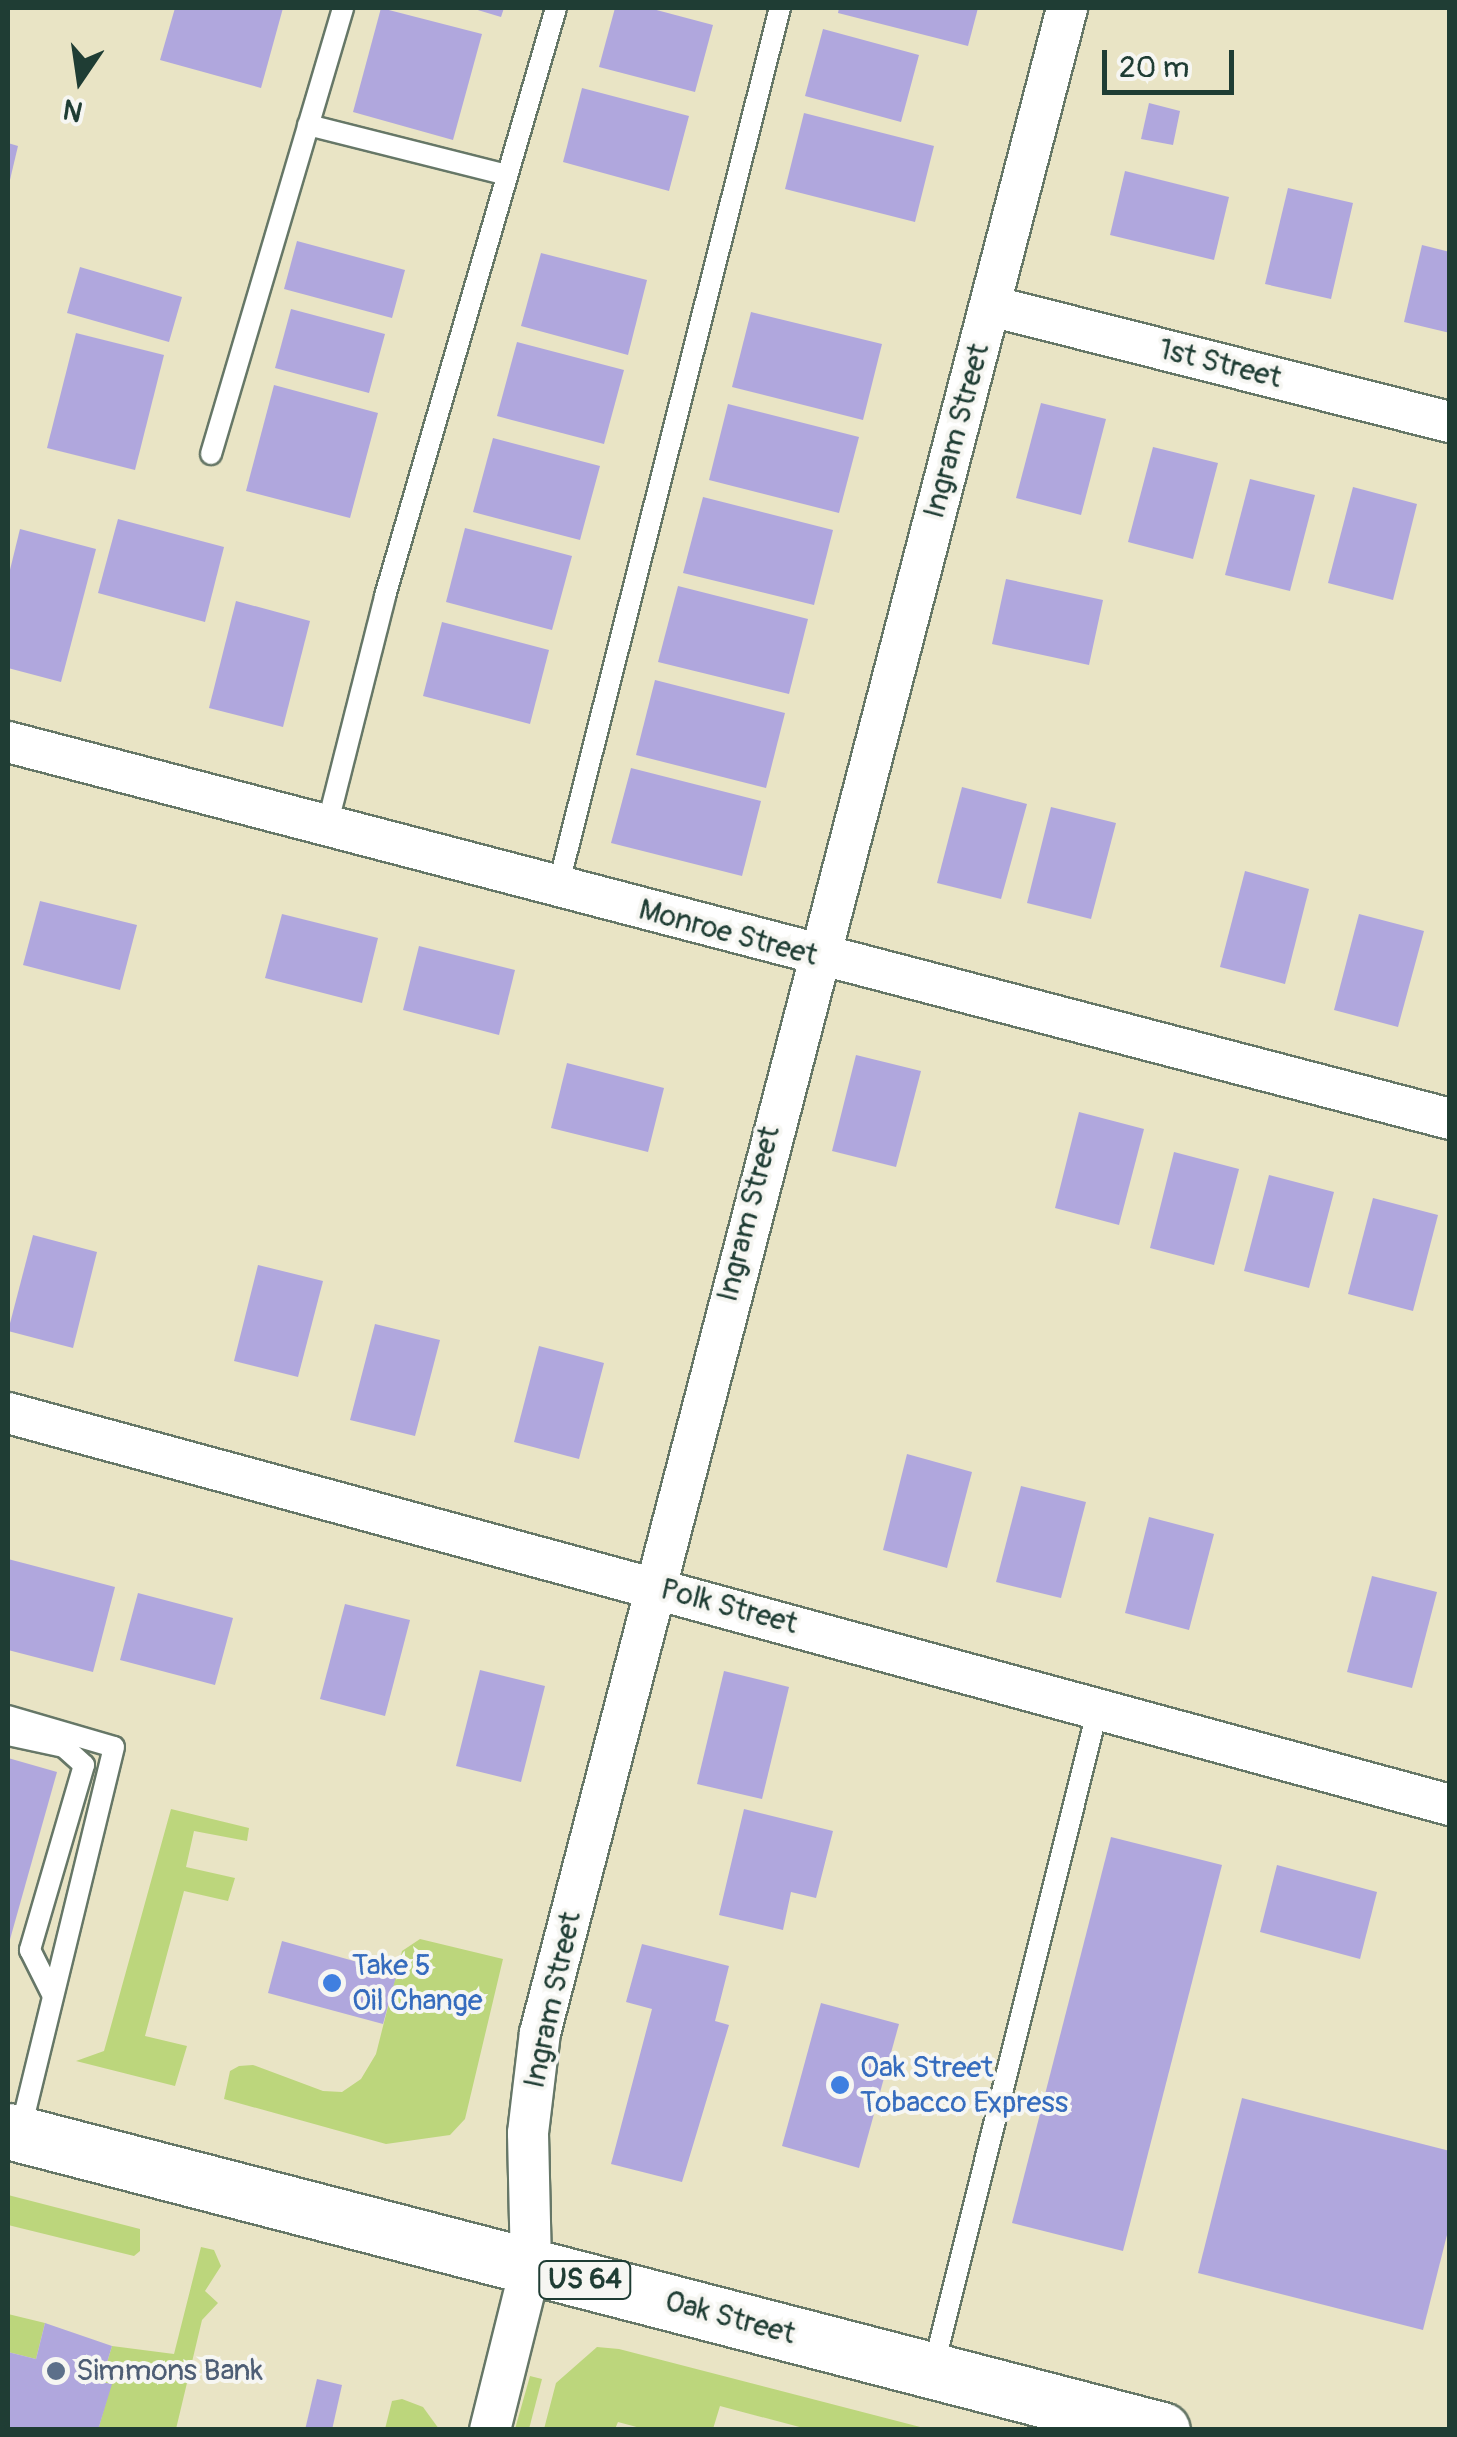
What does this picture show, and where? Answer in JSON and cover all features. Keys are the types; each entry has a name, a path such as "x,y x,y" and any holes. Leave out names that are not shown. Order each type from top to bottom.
{"highway":[{"name":"Oak Street","path":"13,2132 1162,2430"}],"street":[{"name":"Ingram Street","path":"490,2430 531,2266 528,2133 540,2034 652,1586 1067,8"},
{"name":"1st Street","path":"991,306 1450,422"},
{"name":"Monroe Street","path":"8,742 1450,1119"},
{"name":"Polk Street","path":"8,1414 1450,1805"}],"lane":[{"path":"210,454 342,8"},
{"path":"327,826 386,596 556,8"},
{"path":"558,887 780,8"},
{"path":"308,125 507,175"},
{"path":"932,2370 1098,1708"},
{"path":"8,1716 114,1747 53,1996 13,2132"},
{"path":"8,1735 64,1748 84,1765 30,1950 53,1996"}],"green space":[{"path":"171,1809 249,1828 247,1841 194,1831 186,1867 235,1878 228,1901 184,1891 145,2036 187,2046 175,2086 76,2061 104,2051"},
{"path":"420,1939 503,1959 465,2119 450,2135 386,2144 224,2099 230,2071 239,2066 253,2065 323,2091 342,2092 361,2079 376,2054 402,1951"},
{"path":"8,2195 140,2229 140,2251 134,2256 8,2225"},
{"path":"201,2247 214,2250 221,2266 205,2291 218,2303 202,2320 176,2429 98,2430 111,2384 101,2382 112,2346 174,2354"},
{"path":"8,2314 45,2323 36,2359 8,2352"},
{"path":"597,2347 619,2349 928,2429 807,2429 720,2406 713,2429 644,2429 618,2422 615,2429 544,2429 556,2383"},
{"path":"530,2376 542,2379 529,2429 515,2429"},
{"path":"402,2399 423,2407 439,2429 385,2429 392,2401"}],"building":[{"path":"175,8 283,8 261,88 160,60"},
{"path":"381,8 482,34 453,140 353,112"},
{"path":"471,8 504,8 501,17"},
{"path":"615,8 649,8 713,25 695,92 599,67"},
{"path":"839,8 978,8 968,46 838,13"},
{"path":"823,29 919,55 901,122 805,96"},
{"path":"582,88 689,116 669,191 563,162"},
{"path":"1149,103 1180,111 1173,145 1141,139"},
{"path":"804,113 934,146 915,222 785,189"},
{"path":"8,143 18,146 9,184 8,184"},
{"path":"1125,171 1229,197 1214,260 1110,235"},
{"path":"1288,188 1353,203 1331,299 1265,284"},
{"path":"297,241 405,270 392,318 284,289"},
{"path":"1422,245 1450,252 1450,333 1404,322"},
{"path":"541,253 647,280 628,355 521,326"},
{"path":"80,267 182,297 169,342 67,313"},
{"path":"291,309 385,334 369,393 275,368"},
{"path":"751,312 882,344 863,420 732,387"},
{"path":"76,333 164,355 135,470 47,448"},
{"path":"517,342 624,370 604,444 497,416"},
{"path":"274,385 378,413 350,518 246,491"},
{"path":"1041,403 1106,419 1081,515 1016,498"},
{"path":"728,404 859,437 839,513 709,480"},
{"path":"493,438 600,466 580,540 473,512"},
{"path":"1153,447 1218,463 1193,559 1128,542"},
{"path":"1250,479 1315,495 1290,591 1225,575"},
{"path":"1353,487 1417,504 1393,600 1328,583"},
{"path":"703,497 833,530 814,605 683,573"},
{"path":"118,519 224,547 205,622 98,593"},
{"path":"465,528 572,556 552,630 446,602"},
{"path":"20,529 96,549 61,682 8,668 8,578"},
{"path":"1006,579 1103,600 1089,665 992,644"},
{"path":"678,586 808,619 789,694 658,662"},
{"path":"236,601 310,621 283,727 209,708"},
{"path":"442,622 549,650 530,724 423,696"},
{"path":"655,680 785,713 766,788 636,755"},
{"path":"631,768 761,801 742,876 611,843"},
{"path":"962,787 1027,804 1001,899 937,883"},
{"path":"1051,807 1116,823 1091,919 1027,903"},
{"path":"1245,871 1309,889 1285,984 1220,967"},
{"path":"40,901 137,925 120,990 23,965"},
{"path":"282,914 378,938 362,1003 265,978"},
{"path":"1359,914 1424,931 1398,1027 1334,1010"},
{"path":"419,946 515,970 499,1035 403,1010"},
{"path":"856,1055 921,1071 896,1167 832,1151"},
{"path":"567,1063 664,1088 648,1152 551,1128"},
{"path":"1079,1112 1144,1129 1119,1225 1055,1208"},
{"path":"1174,1152 1239,1169 1214,1265 1150,1248"},
{"path":"1269,1175 1334,1192 1309,1288 1244,1271"},
{"path":"1373,1198 1438,1215 1413,1311 1348,1294"},
{"path":"33,1235 97,1252 73,1348 8,1331"},
{"path":"258,1265 323,1281 298,1377 234,1361"},
{"path":"375,1324 440,1340 415,1436 350,1420"},
{"path":"539,1346 604,1363 579,1459 514,1442"},
{"path":"907,1454 972,1472 947,1568 883,1550"},
{"path":"1021,1486 1086,1502 1061,1598 996,1582"},
{"path":"1149,1517 1214,1534 1189,1630 1125,1613"},
{"path":"8,1559 115,1587 93,1672 8,1650"},
{"path":"1372,1576 1437,1592 1412,1688 1347,1672"},
{"path":"138,1593 233,1618 215,1685 120,1660"},
{"path":"345,1604 410,1620 385,1716 320,1699"},
{"path":"480,1670 545,1686 521,1782 456,1766"},
{"path":"724,1671 789,1687 762,1799 697,1784"},
{"path":"8,1758 57,1772 9,1943 8,1943"},
{"path":"744,1809 833,1831 816,1898 791,1892 783,1930 719,1915"},
{"path":"1111,1837 1222,1865 1123,2251 1012,2223"},
{"path":"1277,1865 1377,1892 1360,1959 1260,1932"},
{"name":"Take 5 Oil Change","path":"282,1941 397,1973 383,2024 268,1993"},
{"path":"642,1944 729,1966 715,2021 729,2025 682,2182 611,2164 652,2009 626,2002"},
{"name":"Oak Street Tobacco Express","path":"821,2003 899,2024 859,2168 782,2146"},
{"path":"1242,2098 1450,2151 1450,2223 1423,2330 1198,2273"},
{"name":"Simmons Bank","path":"45,2323 112,2346 101,2382 112,2384 98,2430 8,2430 8,2352 36,2359"},
{"path":"317,2379 342,2385 332,2430 305,2430"}],"place":[{"name":"Take 5 Oil Change","path":"332,1983"},
{"name":"Oak Street Tobacco Express","path":"840,2085"},
{"name":"Simmons Bank","path":"56,2371"}]}
